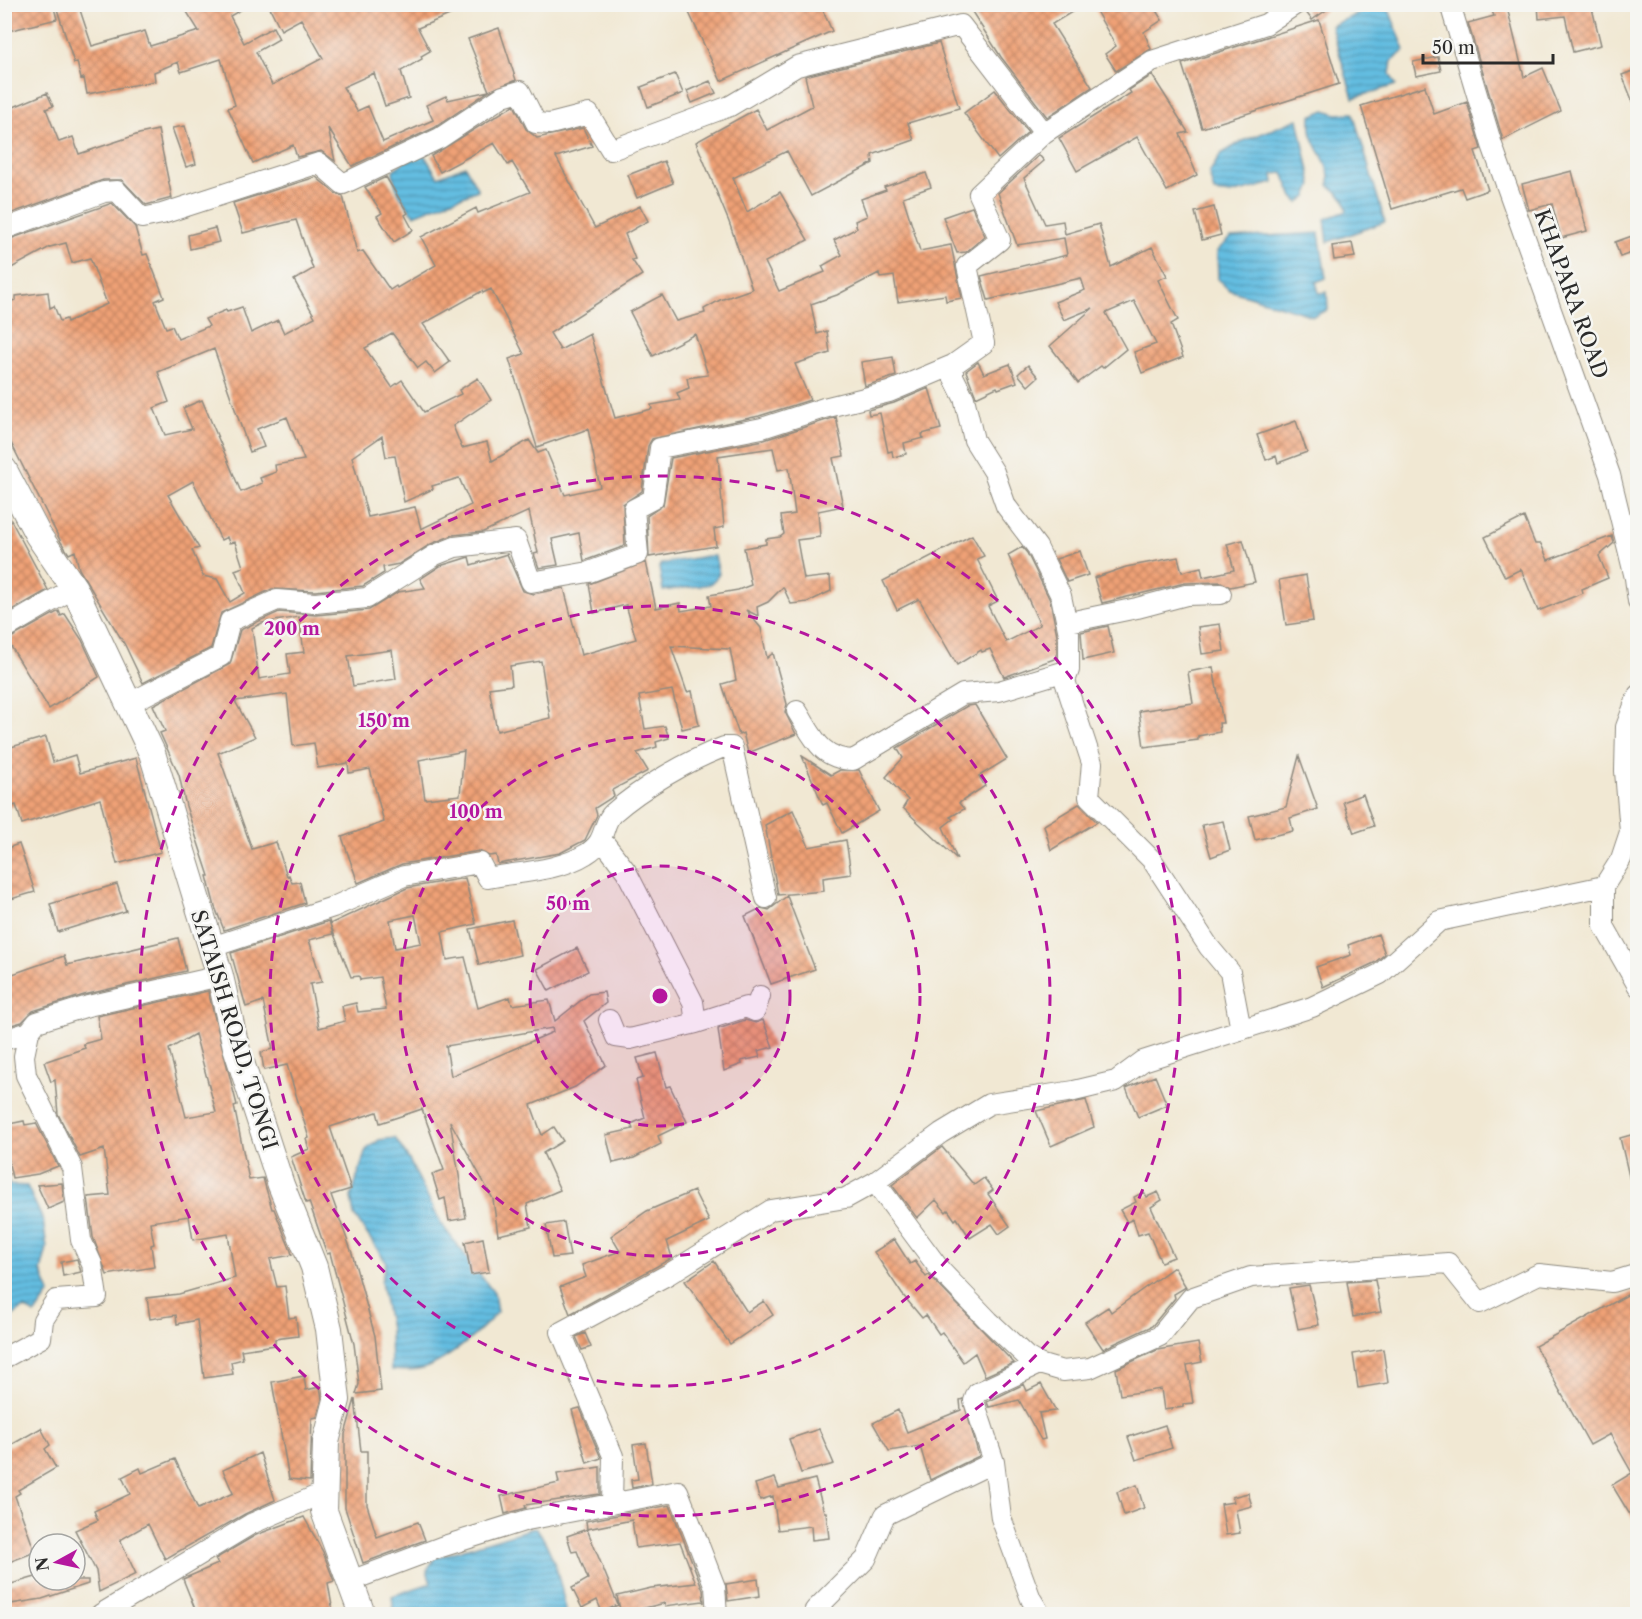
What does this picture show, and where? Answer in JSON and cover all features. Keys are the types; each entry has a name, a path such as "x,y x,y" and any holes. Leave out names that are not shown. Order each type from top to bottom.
{"street":[{"path":"130,703 221,656 230,621 277,600 315,603 367,598 435,555 455,547 516,540 531,582 589,572 638,554 634,509 653,499 660,448 762,428 824,408 889,392 952,365 984,343 967,266 1000,240 979,194 1044,133 1152,61 1266,24 1296,4"},
{"name":"KHAPARA ROAD","path":"1450,4 1492,145 1610,475 1636,577 1638,601"},
{"path":"4,229 104,192 117,192 142,218 162,214 319,163 343,184 440,138 503,96 520,91 536,123 550,124 589,114 611,150 730,106 796,66 961,25 1044,133"},
{"path":"952,365 953,376 964,398 974,440 994,472 1006,506 1037,547 1061,596 1069,634"},
{"name":"SATAISH ROAD, TONGI","path":"4,470 38,535 74,588 152,753 209,948 220,976 236,1047 281,1185 314,1267 329,1329 337,1400 326,1442 324,1511 362,1614"},
{"path":"4,629 74,588"},
{"path":"1221,594 1186,596 1069,621 1069,670 1065,681 1092,763 1089,797 1152,860 1209,947 1230,972 1240,1030"},
{"path":"797,711 823,750 837,760 853,760 963,694 999,691 1069,670"},
{"path":"1638,694 1626,727 1625,771 1630,832 1621,859 1605,886 1604,927 1638,986"},
{"path":"209,948 333,907 404,876 480,863 488,878 568,862 587,854 602,840 611,815 675,770 724,747 732,747 766,898"},
{"path":"602,840 626,871 693,1002 696,1023"},
{"path":"612,1504 613,1456 561,1332 669,1274 771,1210 846,1198 875,1182 941,1133 989,1104 1064,1093 1116,1081 1143,1061 1312,1007 1380,974 1439,921 1605,886"},
{"path":"4,1040 28,1032 37,1022 88,1006 220,976"},
{"path":"609,1020 616,1037 630,1039 746,1008 755,1011 760,996"},
{"path":"4,1358 41,1338 43,1320 56,1300 97,1297 92,1264 81,1240 72,1168 26,1076 24,1056 28,1032"},
{"path":"875,1182 940,1271 1012,1343 1039,1365 1063,1371 1090,1368 1160,1336 1191,1299 1251,1277 1448,1263 1480,1302 1539,1274 1612,1282 1638,1274"},
{"path":"1039,1365 976,1393 975,1401 994,1462 1001,1518 1031,1599 1040,1614"},
{"path":"817,1614 815,1610 866,1559 885,1515 994,1462"},
{"path":"350,1581 441,1547 527,1520 678,1491 715,1587 717,1614"},
{"path":"102,1614 251,1524 325,1492"}],"water":[{"path":"1379,4 1387,5 1405,50 1392,61 1390,74 1396,85 1353,98 1331,26"},
{"path":"1325,110 1336,114 1353,113 1385,222 1328,242 1325,219 1347,211 1344,199 1329,185 1326,165 1311,133 1311,116"},
{"path":"1298,119 1312,185 1307,196 1299,203 1293,197 1283,173 1273,174 1274,183 1231,194 1214,192 1209,173 1221,154 1241,142"},
{"path":"421,150 438,177 465,166 478,190 414,215 397,188 393,170"},
{"path":"1319,233 1326,278 1316,282 1319,293 1327,292 1328,310 1313,316 1229,290 1218,279 1217,251 1230,238"},
{"path":"715,556 719,574 711,584 663,591 659,567 661,564"},
{"path":"395,1138 408,1158 442,1225 494,1293 497,1312 483,1328 454,1352 434,1364 412,1371 391,1370 390,1329 381,1282 386,1262 354,1215 351,1197 366,1150 379,1140"},
{"path":"4,1160 9,1185 27,1186 43,1220 47,1248 41,1271 50,1293 35,1314 24,1308 5,1321"},
{"path":"536,1527 548,1547 556,1569 566,1614 394,1614 392,1596 431,1583 427,1570 435,1558"}],"building":[{"path":"4,4 53,4 57,19 4,32"},
{"path":"70,4 78,4 92,46 145,31 150,46 199,31 182,4 251,4 230,16 244,43 273,27 279,39 256,52 272,85 323,58 301,19 281,30 270,8 277,4 476,4 418,28 430,51 421,56 422,59 401,71 409,98 385,106 374,73 343,87 357,111 368,106 383,142 433,120 426,105 446,96 448,100 489,91 434,128 352,166 328,128 335,161 321,151 297,157 293,145 253,163 228,108 235,105 221,59 181,72 178,62 154,72 155,81 87,94 84,78 81,79 77,62 74,63 57,9"},
{"path":"685,4 820,4 832,31 721,81"},
{"path":"967,4 1085,4 1052,24 1092,87 1047,117 1001,57"},
{"path":"1092,4 1152,4 1162,20 1144,32 1151,49 1116,71 1105,54 1116,46"},
{"path":"1308,4 1335,4 1312,20 1305,11"},
{"path":"1538,4 1591,4 1601,45 1573,52 1565,16 1539,19"},
{"path":"1507,7 1524,77 1543,68 1561,111 1503,140 1468,23 1494,16 1492,11"},
{"path":"1319,20 1339,84 1202,128 1182,64"},
{"path":"499,28 516,80 489,91 468,39"},
{"path":"939,43 959,108 908,123 914,140 872,155 873,163 811,196 787,151 733,178 747,212 780,192 808,240 765,262 779,291 825,272 822,266 842,255 834,240 857,228 855,221 867,216 861,199 886,190 884,187 926,173 931,187 903,197 920,251 951,245 962,298 946,301 945,295 898,302 894,276 880,278 879,273 837,295 811,304 817,334 827,331 830,353 795,364 810,400 759,416 652,439 648,446 642,491 623,504 625,546 584,561 579,533 552,539 558,565 539,568 534,554 538,553 529,511 483,532 453,535 431,544 399,564 383,567 384,573 363,586 315,591 272,589 221,613 211,648 143,683 125,645 79,569 75,551 69,554 61,542 4,429 4,303 16,300 16,296 48,292 50,308 54,306 60,321 66,319 67,322 107,304 90,258 72,263 66,243 50,247 4,272 4,241 112,203 135,227 143,255 147,254 164,297 155,301 166,328 172,326 178,339 209,326 205,319 226,310 227,312 242,307 251,333 278,320 284,333 315,317 294,280 313,269 296,220 243,233 233,203 316,177 335,193 343,196 357,253 363,251 390,290 396,286 397,288 436,265 421,237 476,208 478,213 530,192 512,162 508,165 494,143 440,172 431,156 514,105 526,129 537,138 583,128 592,146 556,157 595,228 640,206 648,221 625,234 635,259 632,260 642,275 550,333 560,350 590,334 615,418 652,409 651,405 680,400 677,393 689,388 687,378 708,375 695,334 653,356 630,312 662,295 676,321 705,313 704,309 720,300 752,289 729,222 696,142 756,109 767,130 812,106 805,76","holes":["491,289 524,354 509,359 537,447 588,429 600,487 565,495 546,450 538,453 529,440 492,461 487,442 462,448 453,426 491,400 478,378 459,390 461,394 424,412 402,380 392,387 365,348 392,333 418,368 426,362 435,373 450,362 423,324 482,291 483,293","214,349 250,452 264,447 257,429 287,417 304,460 275,465 276,472 260,478 262,483 241,492 202,400 183,408 192,429 165,435 154,408 169,402 158,372","382,436 386,457 395,456 404,502 433,489 432,486 459,478 471,505 421,529 415,507 368,517 352,457","193,481 221,540 227,537 229,543 235,542 243,567 235,570 245,593 230,602 217,579 203,576 192,550 199,548 168,495"]},
{"path":"1438,57 1441,71 1416,76 1413,62"},
{"path":"1638,69 1638,112 1637,112 1622,75"},
{"path":"675,74 683,93 648,107 641,87"},
{"path":"1152,75 1188,132 1180,134 1197,175 1167,191 1137,137 1077,171 1059,138 1131,93 1129,90"},
{"path":"710,81 716,93 692,103 687,91"},
{"path":"1425,86 1434,114 1467,102 1481,149 1475,151 1488,190 1465,198 1461,188 1392,209 1361,106"},
{"path":"995,90 1028,132 998,159 964,113"},
{"path":"47,93 53,106 46,109 59,142 73,137 79,154 158,130 172,198 146,205 122,180 103,180 4,216 4,111"},
{"path":"185,126 196,164 186,167 172,128"},
{"path":"1039,155 1044,161 1024,178 1045,224 1063,221 1065,234 1099,224 1111,267 1152,247 1167,276 1158,280 1178,320 1171,324 1183,357 1142,373 1134,352 1156,344 1134,301 1106,313 1126,349 1103,368 1101,366 1078,383 1050,346 1093,308 1064,320 1055,302 1085,290 1081,278 988,300 981,276 1067,255 1064,238 1017,245 998,193"},
{"path":"664,161 673,183 637,198 628,175"},
{"path":"1572,171 1587,231 1561,238 1552,204 1529,210 1522,184"},
{"path":"386,177 408,213 405,215 413,230 394,242 377,216 382,213 365,187"},
{"path":"972,207 985,236 966,252 957,253 943,217"},
{"path":"1214,207 1221,235 1202,240 1195,212"},
{"path":"215,228 219,242 190,249 188,235"},
{"path":"1632,236 1637,251 1620,257 1615,242"},
{"path":"1352,243 1355,257 1334,260 1332,246"},
{"path":"893,357 896,376 865,386 861,362"},
{"path":"978,362 984,374 1010,364 1017,382 998,389 997,387 976,397 966,371"},
{"path":"1028,365 1038,377 1028,386 1018,374"},
{"path":"929,388 941,429 922,434 923,438 904,443 906,454 893,457 892,451 888,452 880,413 869,415 868,410 894,403"},
{"path":"836,417 844,456 833,458 843,506 818,511 820,537 797,540 804,579 830,576 831,591 808,602 791,604 783,587 768,602 757,607 758,616 746,610 761,628 767,658 773,653 787,704 785,712 796,734 748,753 743,733 739,735 722,684 736,680 730,649 671,646 687,692 692,691 699,725 682,729 672,690 639,696 645,729 665,726 669,738 656,742 657,747 637,753 648,771 612,790 614,796 595,808 597,815 585,840 560,853 498,864 496,855 489,856 479,851 402,864 358,883 342,837 384,822 370,769 349,773 348,763 318,768 314,743 293,746 287,694 235,701 255,737 218,753 252,849 276,842 287,876 289,875 292,883 300,882 305,903 224,930 215,907 207,876 209,876 186,806 179,775 160,733 165,731 153,705 230,664 240,630 279,612 316,615 369,610 398,592 425,588 420,579 440,566 469,557 471,565 507,554 523,591 533,594 564,588 581,655 636,639 626,605 594,613 589,584 646,562 656,608 680,603 681,611 711,606 709,595 738,590 751,585 744,548 766,544 766,539 780,537 784,534 781,516 795,514 789,468 778,470 773,448 718,456 724,527 714,529 716,546 649,557 647,516 663,505 671,458 764,440","holes":["299,617 304,652 287,654 290,674 259,679 252,628 262,623","392,650 396,679 353,686 348,656","541,661 550,718 497,731 489,688 512,685 510,666","464,751 460,795 425,799 419,760"]},
{"path":"1296,421 1307,452 1278,463 1276,456 1266,460 1257,435"},
{"path":"4,507 48,590 4,615"},
{"path":"1524,517 1535,544 1541,544 1548,560 1612,536 1614,543 1599,556 1608,578 1582,589 1583,593 1538,611 1521,569 1505,577 1485,537"},
{"path":"972,535 984,556 977,559 998,601 988,606 1006,642 1040,625 1008,555 1022,547 1027,553 1050,600 1057,635 1057,658 1004,677 990,649 982,652 981,650 957,665 919,599 897,610 883,581"},
{"path":"1243,540 1255,582 1230,587 1221,582 1185,583 1102,603 1094,578 1126,567 1178,557 1182,572 1201,567 1203,577 1234,570 1227,544"},
{"path":"1080,551 1088,575 1067,582 1056,559"},
{"path":"1306,575 1313,621 1286,625 1279,580"},
{"path":"59,611 61,616 65,614 82,640 99,677 49,709 7,640"},
{"path":"1220,624 1224,651 1202,654 1198,627"},
{"path":"1108,626 1114,653 1083,660 1081,632"},
{"path":"1213,667 1223,723 1219,723 1220,732 1198,736 1198,740 1144,747 1139,711 1193,703 1188,672"},
{"path":"975,705 1007,759 979,776 985,786 959,803 964,809 950,817 953,819 943,827 957,859 903,808 908,800 886,777 903,758 897,748 967,706"},
{"path":"46,737 53,762 75,755 80,773 136,758 161,852 117,864 100,799 22,824 16,805 4,809 4,749"},
{"path":"802,756 831,775 840,770 859,770 879,811 842,833 827,803 823,805"},
{"path":"1299,756 1318,809 1290,818 1293,831 1255,840 1249,816 1286,807"},
{"path":"1363,794 1374,826 1354,833 1343,802"},
{"path":"1079,804 1097,822 1051,850 1044,825"},
{"path":"793,810 809,847 846,840 851,874 823,878 824,891 778,895 765,825"},
{"path":"1223,821 1230,850 1211,857 1202,825"},
{"path":"19,844 35,892 4,901 4,849"},
{"path":"465,878 476,924 442,932 447,960 465,957 478,1008 510,997 512,1005 549,1000 555,1021 589,994 604,992 606,1003 584,1021 606,1065 575,1087 531,1105 542,1135 554,1127 563,1141 543,1153 560,1190 527,1204 531,1227 512,1232 498,1235 493,1199 450,1121 466,1218 449,1221 445,1198 440,1200 432,1174 444,1170 422,1109 380,1123 377,1112 330,1127 351,1189 331,1195 352,1253 375,1336 381,1391 356,1394 359,1384 354,1344 330,1253 327,1254 309,1202 306,1203 291,1157 309,1149 306,1139 309,1138 287,1065 264,1070 261,1052 273,1049 263,1001 246,1007 231,953 329,921 330,924 407,888","holes":["415,915 421,943 395,948 390,920","330,924 351,977 359,976 360,980 380,977 386,1009 358,1012 356,1003 342,1006 345,1021 319,1028 310,984 322,982 309,940 333,934","552,1028 553,1032 451,1076 446,1046"]},
{"path":"117,884 126,911 58,932 50,904"},
{"path":"787,896 815,969 771,984 745,916 761,908 769,910"},
{"path":"512,920 520,955 479,965 470,929"},
{"path":"1378,934 1385,954 1374,963 1323,987 1316,967 1351,955 1348,945"},
{"path":"178,938 186,971 84,995 33,1011 22,1022 4,1027 4,977 64,956 67,965"},
{"path":"577,948 588,971 549,991 537,969"},
{"path":"208,991 237,1105 234,1106 249,1180 263,1178 272,1209 274,1209 291,1251 292,1255 270,1259 277,1287 285,1286 289,1318 296,1317 298,1336 275,1339 275,1345 241,1350 243,1359 231,1362 233,1374 204,1378 197,1320 177,1324 176,1315 150,1319 147,1298 179,1294 235,1278 228,1234 193,1240 189,1216 150,1222 154,1244 151,1245 154,1267 107,1275 93,1237 88,1197 110,1195 104,1149 80,1157 58,1114 55,1080 51,1082 44,1062 85,1048 83,1044 101,1039 97,1016","holes":["195,1034 216,1112 186,1117 169,1049"]},
{"path":"745,1020 756,1023 763,1020 773,1047 758,1051 760,1057 741,1061 742,1064 724,1071 718,1029"},
{"path":"657,1053 666,1087 670,1086 687,1122 658,1136 661,1144 634,1158 613,1163 606,1135 633,1129 631,1124 645,1118 636,1080 643,1078 637,1058"},
{"path":"1155,1076 1167,1105 1138,1117 1126,1088"},
{"path":"1086,1100 1094,1127 1051,1146 1036,1111"},
{"path":"24,1121 25,1125 36,1123 58,1166 38,1174 12,1178 7,1155 4,1155 4,1125"},
{"path":"1638,1133 1638,1189 1632,1189 1620,1138"},
{"path":"942,1147 974,1185 984,1178 993,1190 988,1194 1010,1226 999,1234 992,1224 970,1238 957,1218 955,1220 948,1210 946,1212 936,1200 917,1218 892,1185"},
{"path":"62,1183 64,1202 48,1209 37,1185"},
{"path":"694,1191 709,1221 667,1241 672,1258 570,1314 560,1287 586,1277 582,1265 620,1251 611,1236 647,1211"},
{"path":"1144,1192 1147,1197 1158,1192 1162,1200 1151,1207 1174,1257 1161,1262 1148,1232 1138,1235 1133,1219 1127,1222 1120,1210 1136,1202 1134,1197"},
{"path":"564,1222 570,1256 552,1258 546,1225"},
{"path":"483,1238 489,1272 471,1275 465,1242"},
{"path":"894,1239 910,1264 915,1261 926,1277 929,1275 1014,1363 985,1376 975,1353 963,1362 942,1332 939,1334 926,1315 922,1318 902,1294 874,1252"},
{"path":"77,1259 81,1272 63,1276 61,1262"},
{"path":"714,1261 747,1312 764,1301 773,1315 730,1344 685,1281"},
{"path":"1174,1267 1186,1287 1174,1294 1175,1298 1152,1326 1103,1349 1085,1322 1108,1307 1111,1312"},
{"path":"1375,1280 1381,1312 1353,1317 1347,1282"},
{"path":"1309,1285 1319,1325 1298,1329 1289,1288"},
{"path":"1638,1289 1638,1528 1612,1485 1632,1473 1610,1434 1590,1445 1535,1346"},
{"path":"585,1333 591,1347 582,1350 576,1337"},
{"path":"1198,1343 1202,1362 1187,1365 1193,1403 1164,1410 1161,1389 1120,1395 1116,1369 1157,1350"},
{"path":"1383,1349 1388,1383 1358,1388 1353,1354"},
{"path":"304,1376 306,1390 320,1387 322,1399 317,1417 312,1418 310,1481 289,1479 272,1382"},
{"path":"1024,1384 1027,1391 1041,1384 1056,1411 1039,1413 1045,1439 1041,1440 1019,1400 989,1407 987,1402"},
{"path":"355,1399 361,1451 367,1451 367,1505 377,1537 418,1522 425,1540 363,1563 345,1508 345,1434"},
{"path":"963,1399 979,1456 930,1480 920,1446 889,1451 873,1423 898,1410 907,1432 961,1410 960,1400"},
{"path":"580,1408 601,1458 587,1463 572,1410"},
{"path":"1165,1425 1172,1448 1136,1460 1128,1437"},
{"path":"41,1428 50,1445 45,1449 56,1468 18,1490 20,1493 15,1496 28,1532 27,1555 4,1564 4,1449"},
{"path":"819,1429 834,1464 801,1473 789,1439"},
{"path":"646,1443 652,1484 632,1488 631,1480 638,1479 633,1445"},
{"path":"260,1453 275,1500 245,1514 165,1559 148,1524 120,1540 136,1574 99,1592 96,1571 87,1553 87,1532 76,1532 75,1530 98,1520 94,1511 130,1494 122,1477 140,1468 142,1473 175,1459 198,1509 233,1493 223,1470"},
{"path":"600,1467 600,1494 525,1505 526,1508 505,1514 501,1496 559,1483 557,1474"},
{"path":"775,1478 779,1488 815,1479 824,1512 826,1512 829,1538 812,1540 811,1526 778,1530 773,1496 760,1500 755,1484"},
{"path":"1137,1485 1144,1508 1124,1515 1117,1492"},
{"path":"1248,1493 1252,1506 1236,1510 1240,1533 1226,1535 1221,1504 1234,1502 1232,1497"},
{"path":"670,1505 703,1590 704,1603 703,1601 665,1606 665,1603 621,1614 617,1596 651,1588 696,1583 680,1542 636,1548 632,1520 587,1529 586,1521"},
{"path":"304,1517 323,1552 334,1581 328,1583 333,1612 315,1614 314,1608 283,1614 197,1614 183,1579 218,1564 215,1559 256,1535"},
{"path":"587,1529 618,1605 602,1612 597,1600 582,1608 572,1588 588,1579 577,1551 572,1552 567,1536"},
{"path":"27,1579 27,1592 63,1592 42,1599 4,1605 4,1586"},
{"path":"758,1579 760,1596 728,1601 726,1584"}]}
